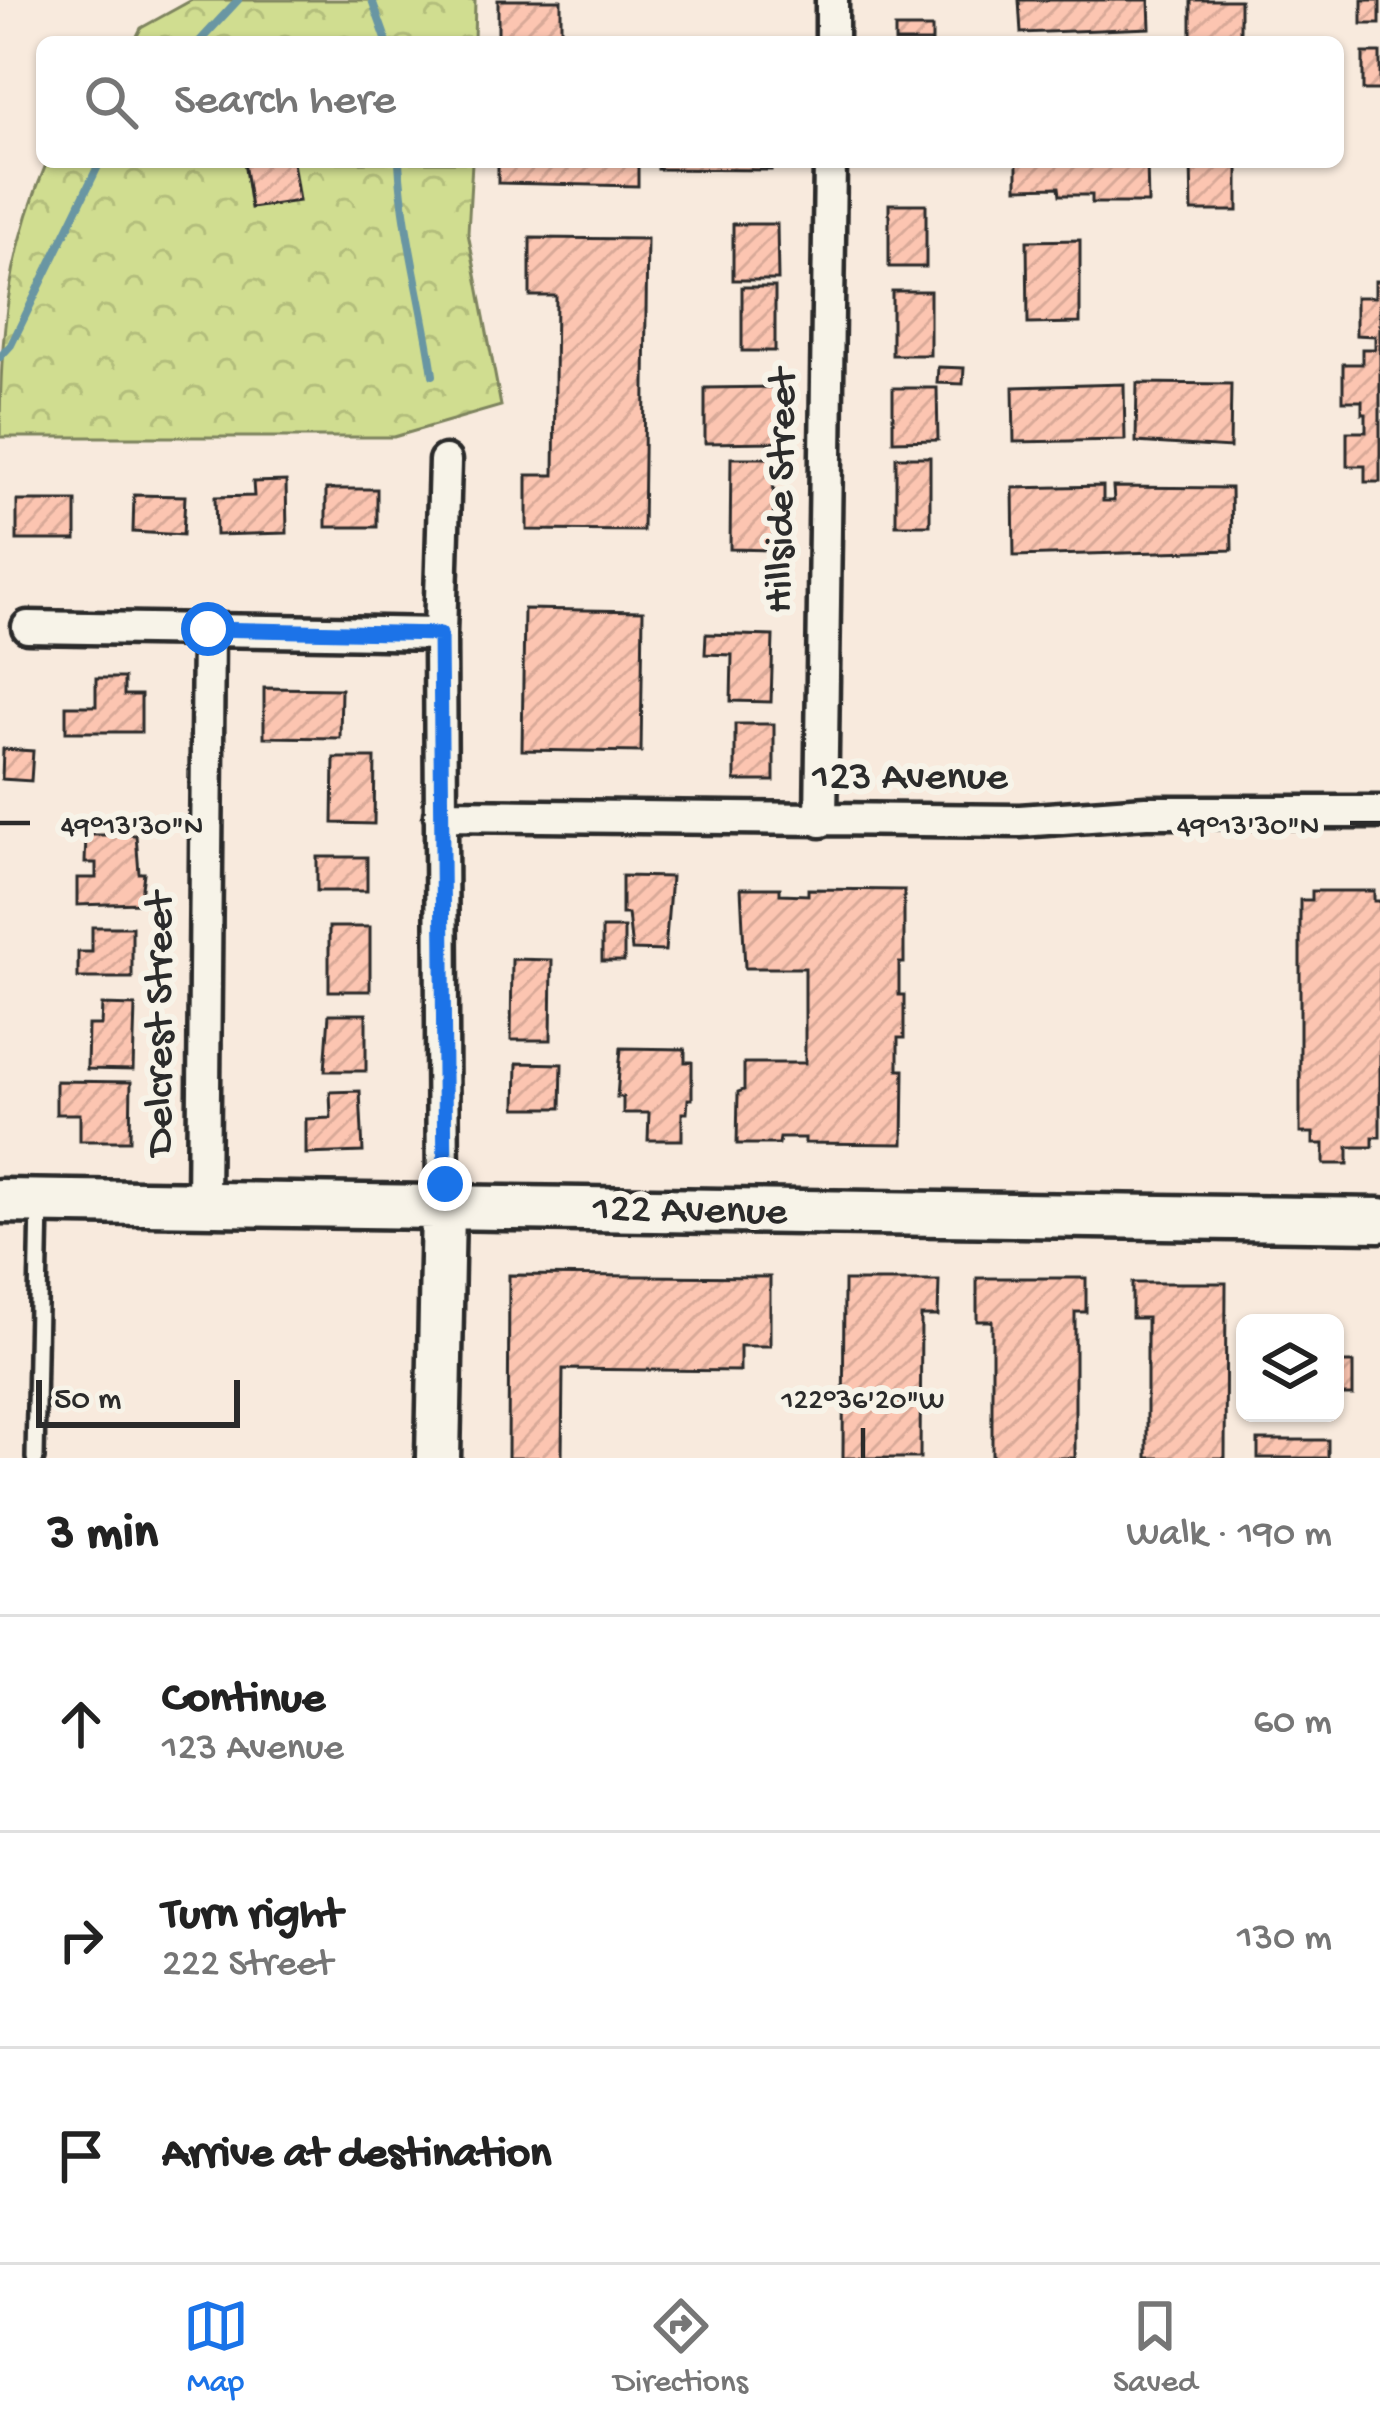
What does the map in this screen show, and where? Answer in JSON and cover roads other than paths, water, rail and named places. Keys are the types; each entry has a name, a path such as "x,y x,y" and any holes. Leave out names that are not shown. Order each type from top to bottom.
{"street":[{"path":"832,0 832,36"},
{"name":"Hillside Street","path":"821,821 830,168"},
{"path":"438,1458 443,1209 440,634 446,461"},
{"path":"28,627 440,634"},
{"name":"Delcrest Street","path":"202,1204 208,629"},
{"name":"123 Avenue","path":"440,815 1020,821 1146,812 1380,812"},
{"name":"122 Avenue","path":"20,1201 1380,1220"}],"lane":[{"path":"20,1201 35,1458"}],"waterway":[{"path":"205,36 238,0"},
{"path":"372,0 385,36"},
{"path":"0,357 11,345 97,168"},
{"path":"400,168 433,375"}]}
